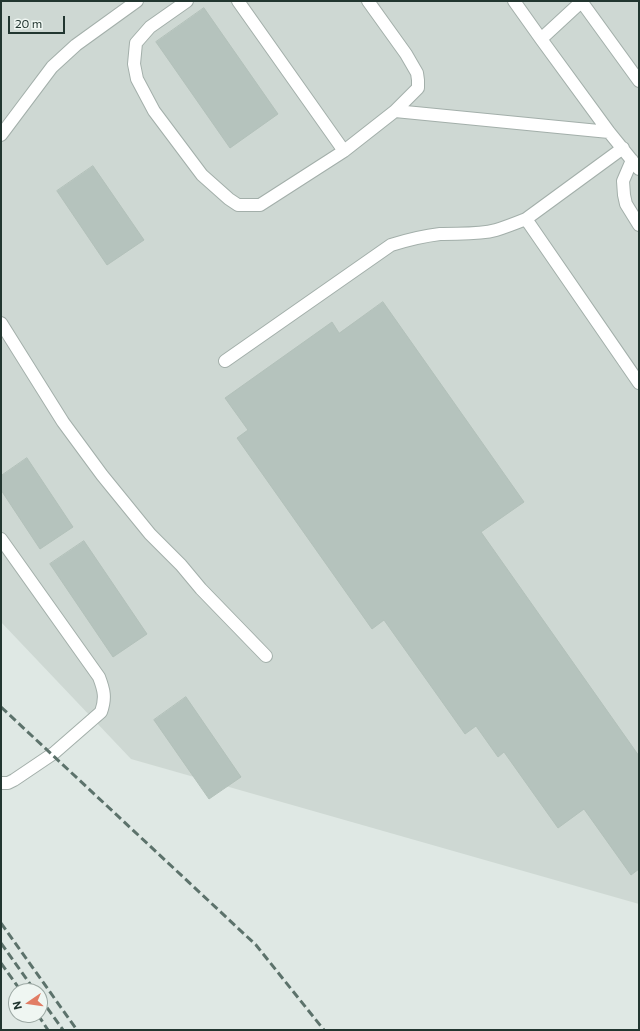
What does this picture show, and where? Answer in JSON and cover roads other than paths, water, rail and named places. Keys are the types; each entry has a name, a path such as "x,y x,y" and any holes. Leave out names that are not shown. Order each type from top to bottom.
{"lane":[{"path":"1,135 52,67 76,45 137,1"},
{"path":"187,1 150,27 136,43 134,64 137,79 154,110 202,175 238,205 260,205 344,151 395,111 418,88 417,73 406,54 368,1"},
{"path":"238,1 344,151"},
{"path":"514,1 540,39 636,164 623,181 626,204 639,225"},
{"path":"540,39 581,1 639,81"},
{"path":"395,111 610,132"},
{"path":"225,361 391,245 440,234 495,230 526,219 623,148"},
{"path":"526,219 639,383"},
{"path":"1,323 63,422 102,475 150,534 266,656"},
{"path":"1,538 99,677 105,696 104,705 101,712 54,753 14,780 8,783 1,783"}],"railway":[{"path":"1,707 256,945 324,1030"},
{"path":"1,923 77,1030"},
{"path":"1,943 29,983"},
{"path":"1,963 15,983"},
{"path":"48,1009 63,1030"},
{"path":"43,1023 48,1030"}]}
